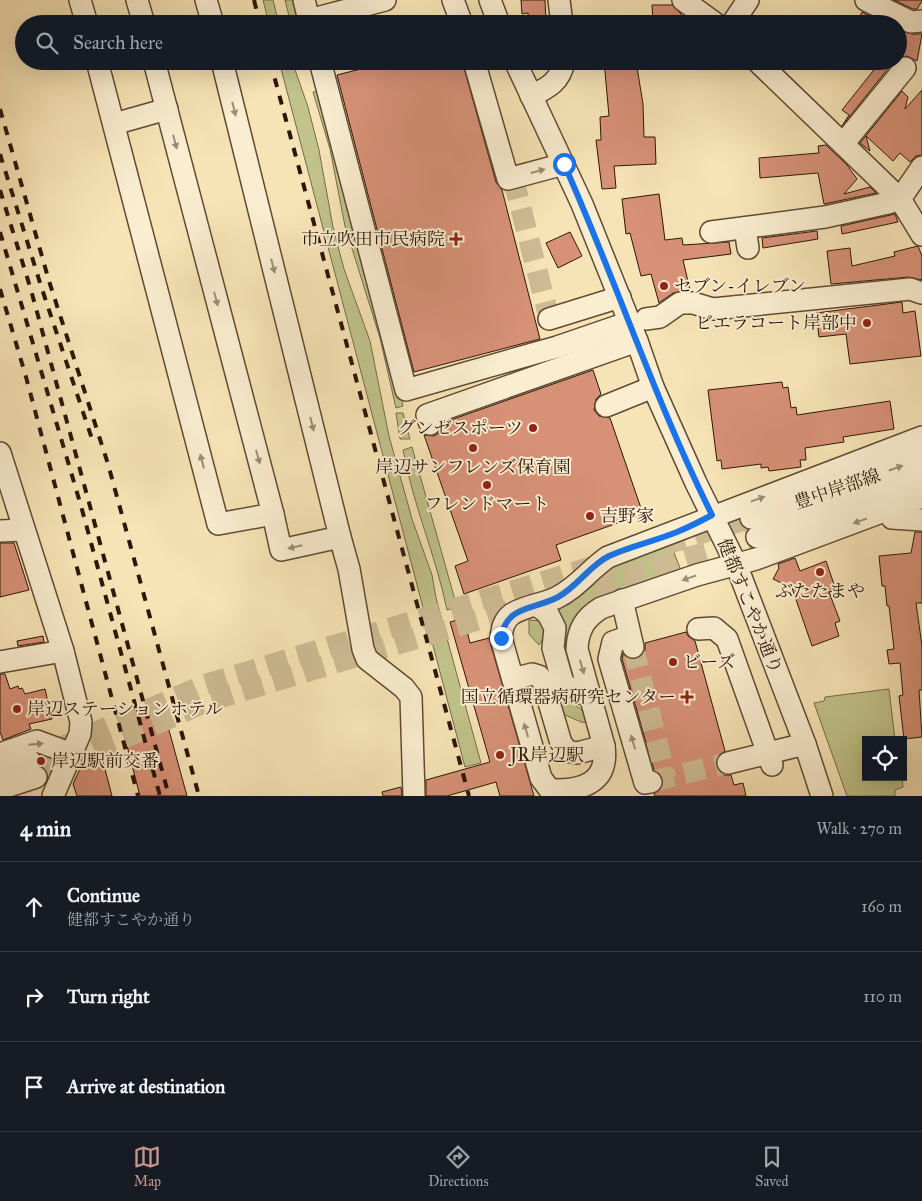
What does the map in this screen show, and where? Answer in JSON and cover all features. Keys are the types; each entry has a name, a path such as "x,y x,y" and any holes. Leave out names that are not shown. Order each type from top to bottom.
{"street":[{"path":"80,0 84,15"},
{"path":"137,0 141,15"},
{"path":"206,0 210,15"},
{"path":"307,15 385,0"},
{"path":"453,0 459,15"},
{"path":"490,0 496,15"},
{"path":"559,0 561,15"},
{"path":"683,0 704,15"},
{"path":"738,15 748,0"},
{"path":"866,0 888,15"},
{"path":"907,22 922,21"},
{"path":"99,70 218,524 273,514"},
{"path":"156,70 281,550 340,537"},
{"path":"224,70 349,570 363,649 367,660 400,684 411,697 414,796"},
{"path":"322,70 406,390 557,347 637,327"},
{"path":"477,70 508,179 564,164"},
{"name":"健都すこやか通り","path":"519,70 564,164 620,297 637,327 653,387 736,564 805,744 822,796"},
{"path":"531,96 556,81 562,70"},
{"path":"766,70 900,199 922,235"},
{"path":"843,144 903,70"},
{"path":"114,124 167,109"},
{"path":"711,232 746,238 826,226 900,199 922,167"},
{"path":"430,424 427,415 552,371 660,317 680,303 693,303 713,309 910,289 922,293"},
{"path":"557,347 549,318 620,297"},
{"path":"606,406 653,387"},
{"path":"922,437 819,478 712,515 678,532 608,557 593,567 574,588 556,598 513,614 503,624 501,638 541,778 550,790 564,790 594,782 602,772 606,759 576,649 577,636 583,622 592,614 622,600 736,564 922,497"},
{"path":"0,453 4,479 24,530 63,651 81,722 80,734 52,796"},
{"name":"豊中岸部線","path":"922,458 754,527 922,476"},
{"path":"892,518 922,520"},
{"path":"0,531 24,530"},
{"path":"622,600 632,642 613,642 609,658 645,783 651,782"},
{"path":"537,605 548,614 555,628 553,648 563,683 575,692 590,695"},
{"path":"698,629 714,628 727,639 769,760"},
{"path":"0,662 63,651"},
{"path":"513,679 532,674 539,676 543,682 561,743 567,751 577,752 604,746"},
{"path":"0,754 37,741 50,744 72,754"},
{"path":"728,763 769,760 805,744"},
{"path":"0,771 33,769 0,790"}],"green space":[{"path":"263,0 273,0 277,15 267,15"},
{"path":"285,0 298,0 302,15 289,15"},
{"path":"281,70 295,70 308,107 319,150 333,227 344,269 370,341 389,436 412,519 432,575 436,598 481,763 465,767"},
{"path":"322,91 403,406 396,408 380,338 345,226 330,149 313,92"},
{"path":"396,413 403,413 410,439 400,439"},
{"path":"412,447 457,607 447,610 407,470 403,450"},
{"path":"671,545 682,573 597,603 572,671 556,608 619,561"},
{"path":"529,620 541,621 545,627 543,639 539,645 529,634"},
{"path":"889,689 895,736 862,736 862,781 902,781 903,787 895,790 895,796 847,796 814,703 824,701 825,697"},
{"path":"557,696 579,708 589,723 581,722 563,714"}],"building":[{"path":"521,0 545,0 546,15 522,14"},
{"path":"894,0 922,1 917,9 913,9"},
{"path":"652,5 672,5 681,14 681,15 653,15"},
{"path":"907,33 922,34 917,61 907,56"},
{"path":"357,70 465,70 496,182 502,190 540,339 414,372 337,75"},
{"path":"605,70 637,70 643,104 644,137 655,137 656,164 614,166 616,188 602,189 596,140 601,140 600,117 609,116"},
{"path":"874,70 887,70 842,126 849,115 842,110"},
{"path":"922,90 922,155 916,156 910,162 900,153 893,161 866,136 870,151 860,143 902,91 908,97 905,109"},
{"path":"826,145 847,165 857,179 844,194 870,187 876,193 824,204 818,173 760,178 759,158 819,153 818,146"},
{"path":"659,194 665,240 682,238 683,245 729,242 731,254 683,260 690,290 673,293 659,303 651,274 641,276 630,233 626,234 622,199"},
{"path":"895,214 898,222 842,234 841,226"},
{"path":"817,231 818,239 763,248 762,238"},
{"path":"570,232 582,256 558,268 546,243"},
{"path":"918,246 922,256 922,280 909,277 831,284 827,251 850,248 852,266 895,256 894,252"},
{"name":"ビエラコート岸部中","path":"902,302 903,313 915,311 921,356 850,364 846,334 819,337 816,313"},
{"path":"593,370 601,394 596,399 594,410 599,416 610,418 643,514 556,545 561,560 464,594 455,566 468,561 424,435 434,436 440,432 442,423"},
{"path":"782,382 783,388 788,387 791,408 796,407 797,415 890,401 894,429 843,437 844,442 805,448 806,460 800,460 801,467 769,471 768,467 761,468 761,464 722,469 721,460 717,461 708,390"},
{"path":"915,532 922,532 922,603 916,603 922,646 922,690 919,690 922,737 907,739 907,736 904,736 899,696 903,695 900,663 889,664 887,650 894,649 889,606 887,606 885,586 882,586 879,556 911,553"},
{"path":"0,543 14,543 29,590 0,597"},
{"path":"795,558 800,571 826,561 836,590 829,592 840,621 835,623 839,636 812,646 792,588 773,579 779,568 778,564"},
{"path":"464,618 470,643 489,638 534,796 500,796 496,782 447,796 426,796 426,780 490,762 450,622"},
{"path":"686,632 695,641 725,751 716,759 716,766 724,775 731,775 734,785 743,783 746,796 655,796 654,794 662,787 663,779 654,770 622,659 623,654 629,659 636,659 645,651 645,643"},
{"path":"43,636 44,642 18,646 17,641"},
{"name":"岸辺ステーションホテル","path":"0,674 5,674 10,689 18,686 19,689 22,688 25,694 45,689 52,719 29,724 31,729 3,740 0,732"},
{"path":"161,701 187,796 140,796 119,715 148,708 147,706"},
{"path":"101,754 112,796 77,796 73,784 85,758"},
{"path":"401,787 402,796 383,796 382,792"}],"tunnel":[{"path":"513,178 549,317"},
{"path":"664,545 751,518"},
{"path":"563,595 757,537"},
{"path":"30,761 204,685 601,564"},
{"path":"36,777 206,702 524,606"},
{"path":"633,647 666,778"},
{"path":"653,781 728,763"}],"railway":[{"path":"254,0 258,15"},
{"path":"272,70 469,796"},
{"path":"0,109 49,281 108,464 199,796"},
{"path":"0,154 41,286 94,445"},
{"path":"0,190 31,290 169,796"},
{"path":"0,232 81,506 160,796"},
{"path":"0,289 26,377 138,796"}],"place":[{"name":"市立吹田市民病院","path":"456,239"},
{"name":"セブン-イレブン","path":"664,286"},
{"name":"ビエラコート岸部中","path":"867,323"},
{"name":"グンゼスポーツ","path":"533,428"},
{"name":"岸辺サンフレンズ保育園","path":"473,448"},
{"name":"フレンドマート","path":"487,485"},
{"name":"吉野家","path":"590,516"},
{"name":"ぶたたまや","path":"820,572"},
{"name":"ビーズ","path":"673,662"},
{"name":"国立循環器病研究センター","path":"687,697"},
{"name":"岸辺ステーションホテル","path":"17,709"},
{"name":"JR岸辺駅","path":"500,755"},
{"name":"岸辺駅前交番","path":"41,761"}],"route":[{"path":"501,638 503,624 513,614 556,598 574,588 593,567 608,557 678,532 712,515 653,387 647,365 564,164"}]}
